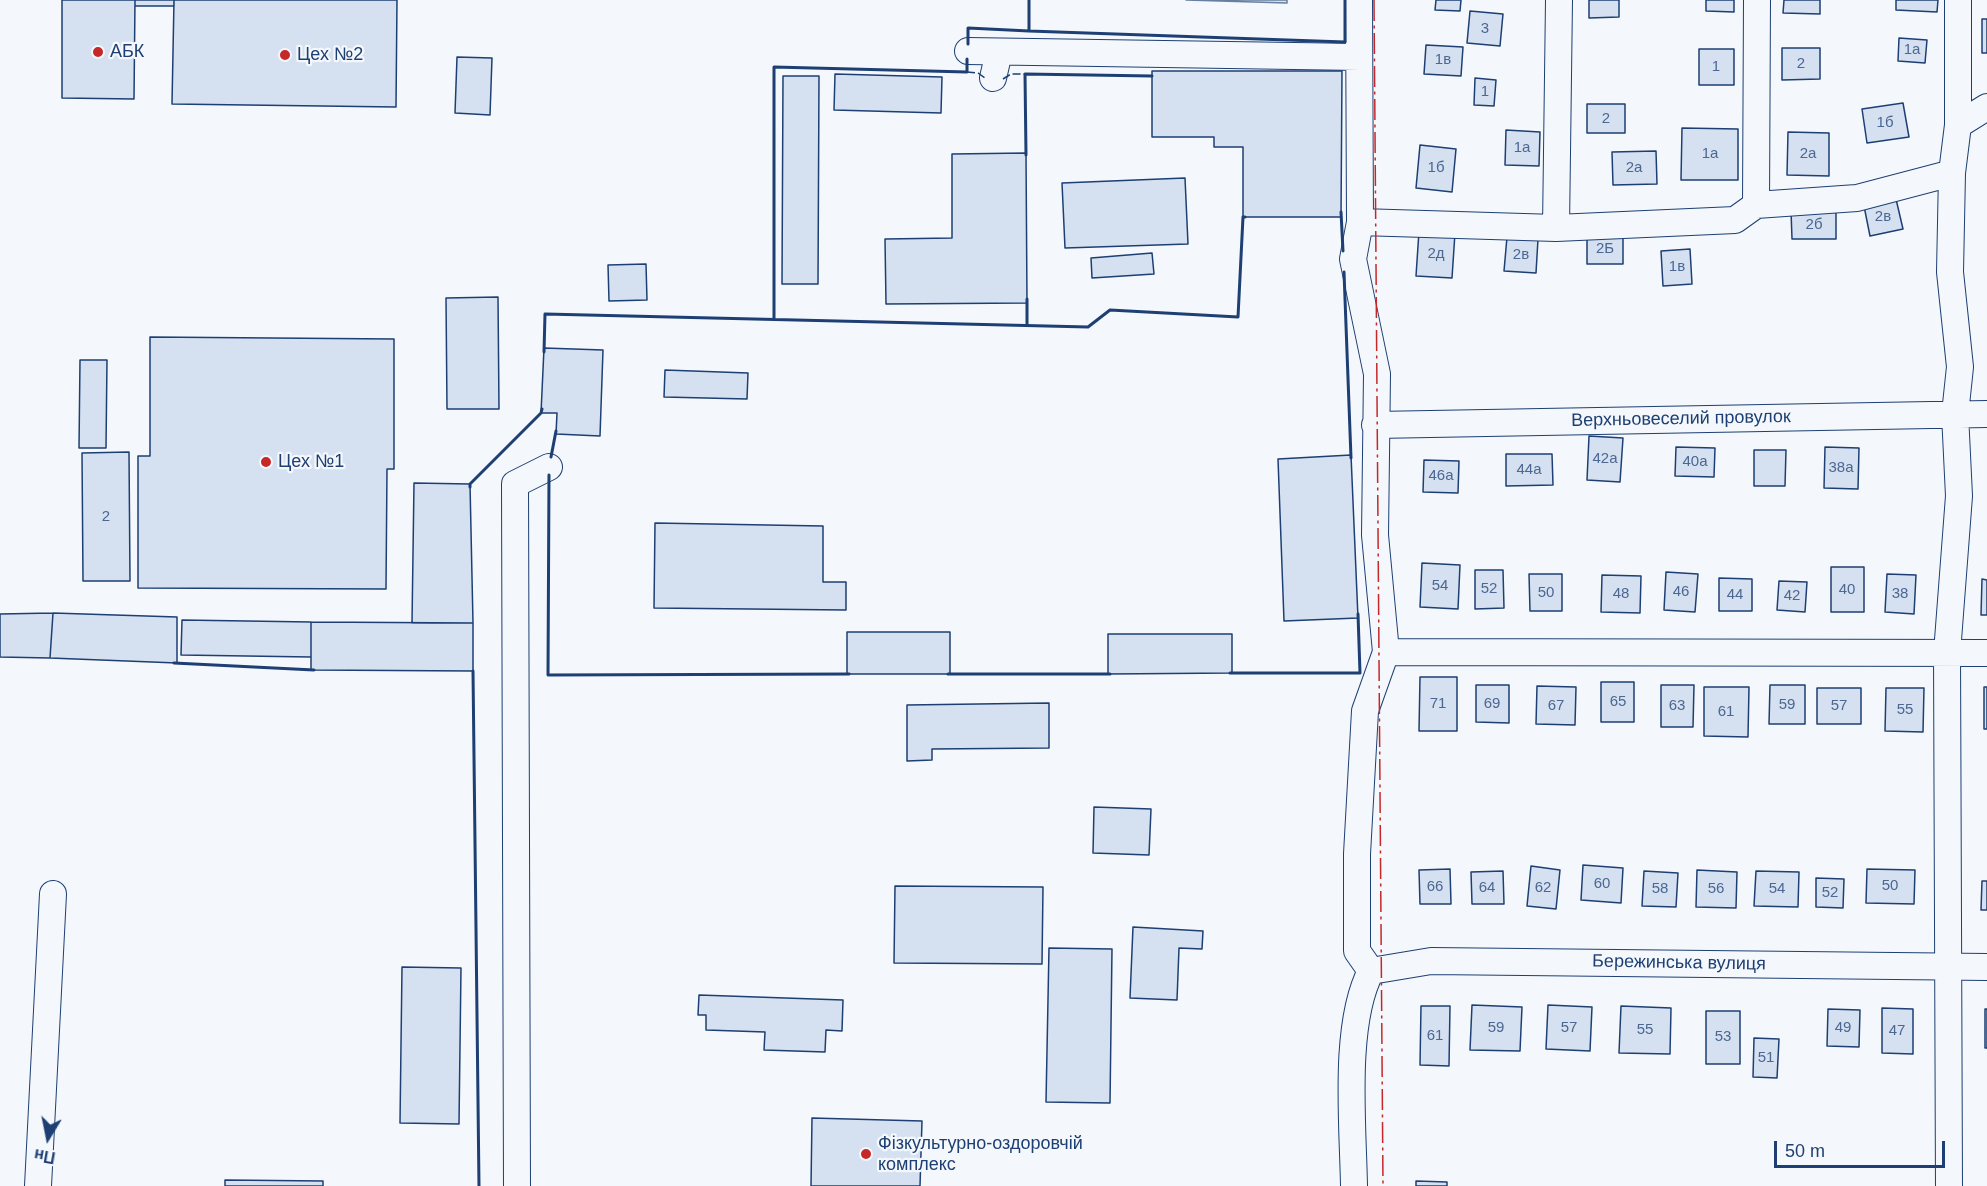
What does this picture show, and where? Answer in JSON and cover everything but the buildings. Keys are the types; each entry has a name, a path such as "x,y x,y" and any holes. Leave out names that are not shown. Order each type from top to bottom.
{"street":[{"path":"1354,1186 1354,1029 1363,986 1371,971 1357,951 1357,854 1365,711 1386,652 1375,534 1377,374 1353,259 1360,222 1359,0"},
{"path":"1556,228 1558,0"},
{"path":"1756,205 1757,0"},
{"path":"1949,1186 1947,653 1959,496 1955,414 1960,367 1950,272 1952,173 1958,125 1958,0"},
{"path":"968,51 1359,57"},
{"path":"993,78 999,51"},
{"path":"1958,125 1987,107"},
{"path":"1360,222 1556,228 1735,220 1756,205 1857,198 1952,173"},
{"name":"Верхньовеселий провулок","path":"1375,425 1987,414"},
{"path":"517,1186 515,483 549,467"},
{"path":"1386,652 1987,653"},
{"path":"38,1186 53,894"},
{"name":"Бережинська вулиця","path":"1371,971 1431,961 1987,967"}],"shaded area":[{"path":"1186,0 1287,0 1287,3"}],"fence":[{"path":"967,72 978,73 985,78"},
{"path":"1003,79 1011,74 1025,74"}],"wall":[{"path":"968,44 968,28 1029,31 1029,0"},
{"path":"1029,31 1345,42 1345,0"},
{"path":"774,319 774,67 967,72 967,59"},
{"path":"1026,155 1025,74 1152,76"},
{"path":"1341,212 1343,251"},
{"path":"544,352 545,314 1088,327 1110,310 1238,317 1243,217 1245,217"},
{"path":"1344,272 1351,458"},
{"path":"1027,299 1027,325"},
{"path":"470,487 470,484 541,413 542,409"},
{"path":"551,457 556,431"},
{"path":"549,475 548,675 849,674"},
{"path":"1230,673 1360,673 1358,614"},
{"path":"174,663 314,670"},
{"path":"473,671 479,1186"},
{"path":"948,674 1110,674"}],"power":[{"path":"1374,0 1383,1186"}],"place":[{"name":"АБК","path":"98,52"},
{"name":"Цех №2","path":"285,55"},
{"name":"Цех №1","path":"266,462"},
{"name":"Фізкультурно-оздоровчій комплекс","path":"866,1154"}]}
